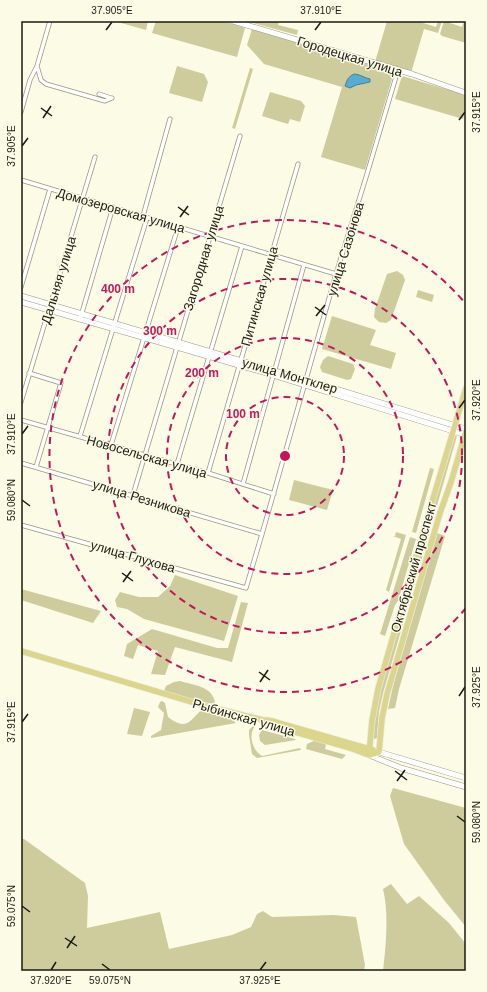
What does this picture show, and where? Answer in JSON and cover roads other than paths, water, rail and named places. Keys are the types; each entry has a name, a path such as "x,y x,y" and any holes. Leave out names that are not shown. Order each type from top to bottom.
{"main road":[{"name":"Октябрьский проспект","path":"370,752 372,721 378,689 466,388"},
{"name":"Октябрьский проспект","path":"379,752 387,694 440,513 466,432"},
{"name":"Рыбинская улица","path":"21,650 202,705 263,720 272,725 350,748 370,752"},
{"path":"370,752 379,752"}],"street":[{"path":"21,112 30,80 37,66 50,21"},
{"name":"Городецкая улица","path":"233,21 398,70 466,93"},
{"path":"37,66 41,80 46,84 105,101 112,98 99,94"},
{"name":"улица Сазонова","path":"246,588 336,274 398,70"},
{"path":"80,436 114,326 145,217 170,119"},
{"name":"Загородная улица","path":"133,495 240,136"},
{"name":"Дальняя улица","path":"21,402 94,157"},
{"name":"Питинская улица","path":"208,473 298,164"},
{"name":"Домозеровская улица","path":"21,180 336,274"},
{"path":"21,287 50,189"},
{"path":"81,317 113,207"},
{"path":"111,445 178,227"},
{"path":"177,464 242,246"},
{"path":"243,484 304,265"},
{"name":"улица Монтклер","path":"21,296 81,317 305,382 466,432"},
{"name":"улица Монтклер","path":"21,302 49,307"},
{"path":"30,373 61,383 36,467"},
{"name":"Новосельская улица","path":"21,420 208,473 274,494"},
{"name":"улица Резникова","path":"21,463 262,534"},
{"name":"улица Глухова","path":"21,524 246,588"},
{"name":"Рыбинская улица","path":"370,752 401,768 466,787"},
{"path":"379,752 466,778"}],"water":[{"path":"354,74 370,79 370,82 350,88 345,86 350,76"}]}
